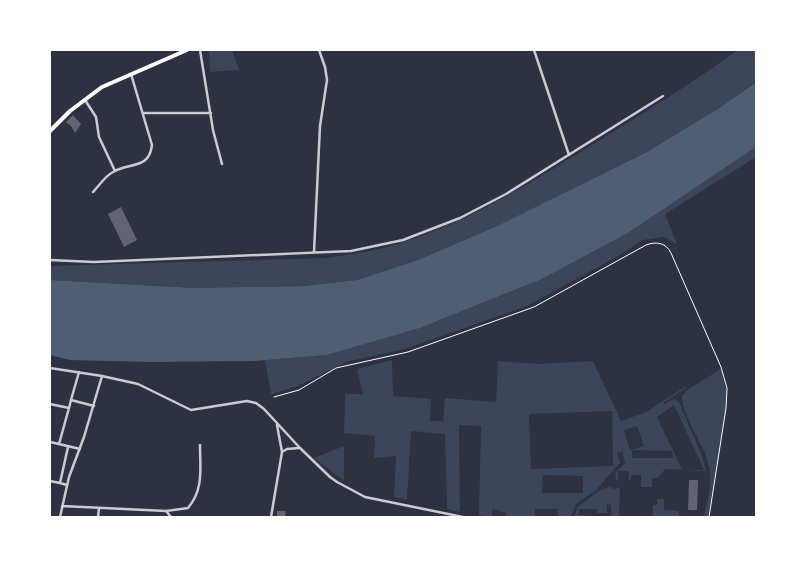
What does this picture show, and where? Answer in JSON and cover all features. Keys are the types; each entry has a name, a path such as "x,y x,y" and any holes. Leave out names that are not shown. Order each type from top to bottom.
{"main road":[{"path":"50,131 70,110 102,86 187,50"}],"street":[{"path":"200,50 213,130 222,164"},
{"path":"314,252 320,126 327,80 319,50"},
{"path":"534,50 570,156"},
{"path":"93,192 109,175 115,171 142,163 148,159 151,152 152,145 144,113 130,74"},
{"path":"50,260 94,262 351,251 403,240 460,218 499,198 570,156 663,96"},
{"path":"84,99 96,117 99,137 115,171"},
{"path":"144,113 211,113"},
{"path":"50,368 138,384 191,410 247,401 256,403 337,482 365,496 463,517"},
{"path":"59,444 79,372"},
{"path":"60,517 67,485 94,406 102,376"},
{"path":"71,400 94,406"},
{"path":"50,404 69,408"},
{"path":"271,517 282,452 277,423"},
{"path":"50,442 80,449"},
{"path":"62,506 166,511 188,508 195,500 200,489 200,445"},
{"path":"60,484 68,447"},
{"path":"282,452 287,449 300,448"},
{"path":"50,481 67,485"},
{"path":"98,517 99,508"},
{"path":"166,511 171,517"}],"path":[{"path":"274,397 299,390 336,368 408,352 534,307 651,242 661,243 668,246 721,367 727,388 709,517"}],"shaded area":[{"path":"209,50 232,50 239,70 210,72"},
{"path":"738,50 756,50 756,81 719,109 647,152 497,226 418,260 357,280 303,286 195,288 50,280 50,266 327,258 376,250 404,242 454,223 524,186 666,99"},
{"path":"756,82 756,147 628,233 542,279 420,328 327,355 253,361 149,362 70,360 50,355 50,280 195,288 303,286 357,280 418,260 497,226 647,152 721,107"},
{"path":"756,147 756,157 665,214 677,244 664,237 643,240 613,259 527,306 405,349 346,362 298,386 271,394 265,360 327,355 420,328 542,279 628,233"},
{"path":"392,360 393,396 431,399 430,421 443,421 445,398 496,402 498,361 539,364 593,361 621,421 646,412 685,387 663,403 674,399 679,402 702,456 706,471 686,470 704,470 674,405 657,417 682,470 665,469 658,478 652,478 652,487 641,487 641,475 631,475 631,480 629,480 629,472 627,471 618,471 618,480 616,480 615,473 625,463 622,451 617,453 620,463 595,491 576,504 571,517 558,517 558,509 535,509 535,517 506,517 506,513 493,509 491,517 479,515 481,426 459,425 460,512 447,509 445,434 411,431 407,500 394,497 396,456 374,458 375,436 344,433 345,394 363,394 357,369","holes":["612,411 613,466 531,469 529,414","637,426 644,446 630,450 624,430","632,450 672,451 673,458 632,458","543,475 583,476 583,493 542,493"]},
{"path":"721,369 726,390 726,407 708,517 704,517 710,485 709,466 703,449 686,415 682,397 687,390"},
{"path":"344,446 344,481 314,458"},
{"path":"611,487 614,489 620,487 619,516 611,516 611,505 607,504 607,513 597,513 597,509 579,509 579,515 595,517 574,517 580,505 602,489"},
{"path":"657,499 664,499 664,510 678,511 680,517 653,517 653,505 657,505"}],"building":[{"path":"73,115 81,124 75,133 66,122"},
{"path":"121,207 137,240 124,247 108,214"},
{"path":"689,480 698,480 697,510 688,510"},
{"path":"277,511 286,511 285,517 277,517"}]}
